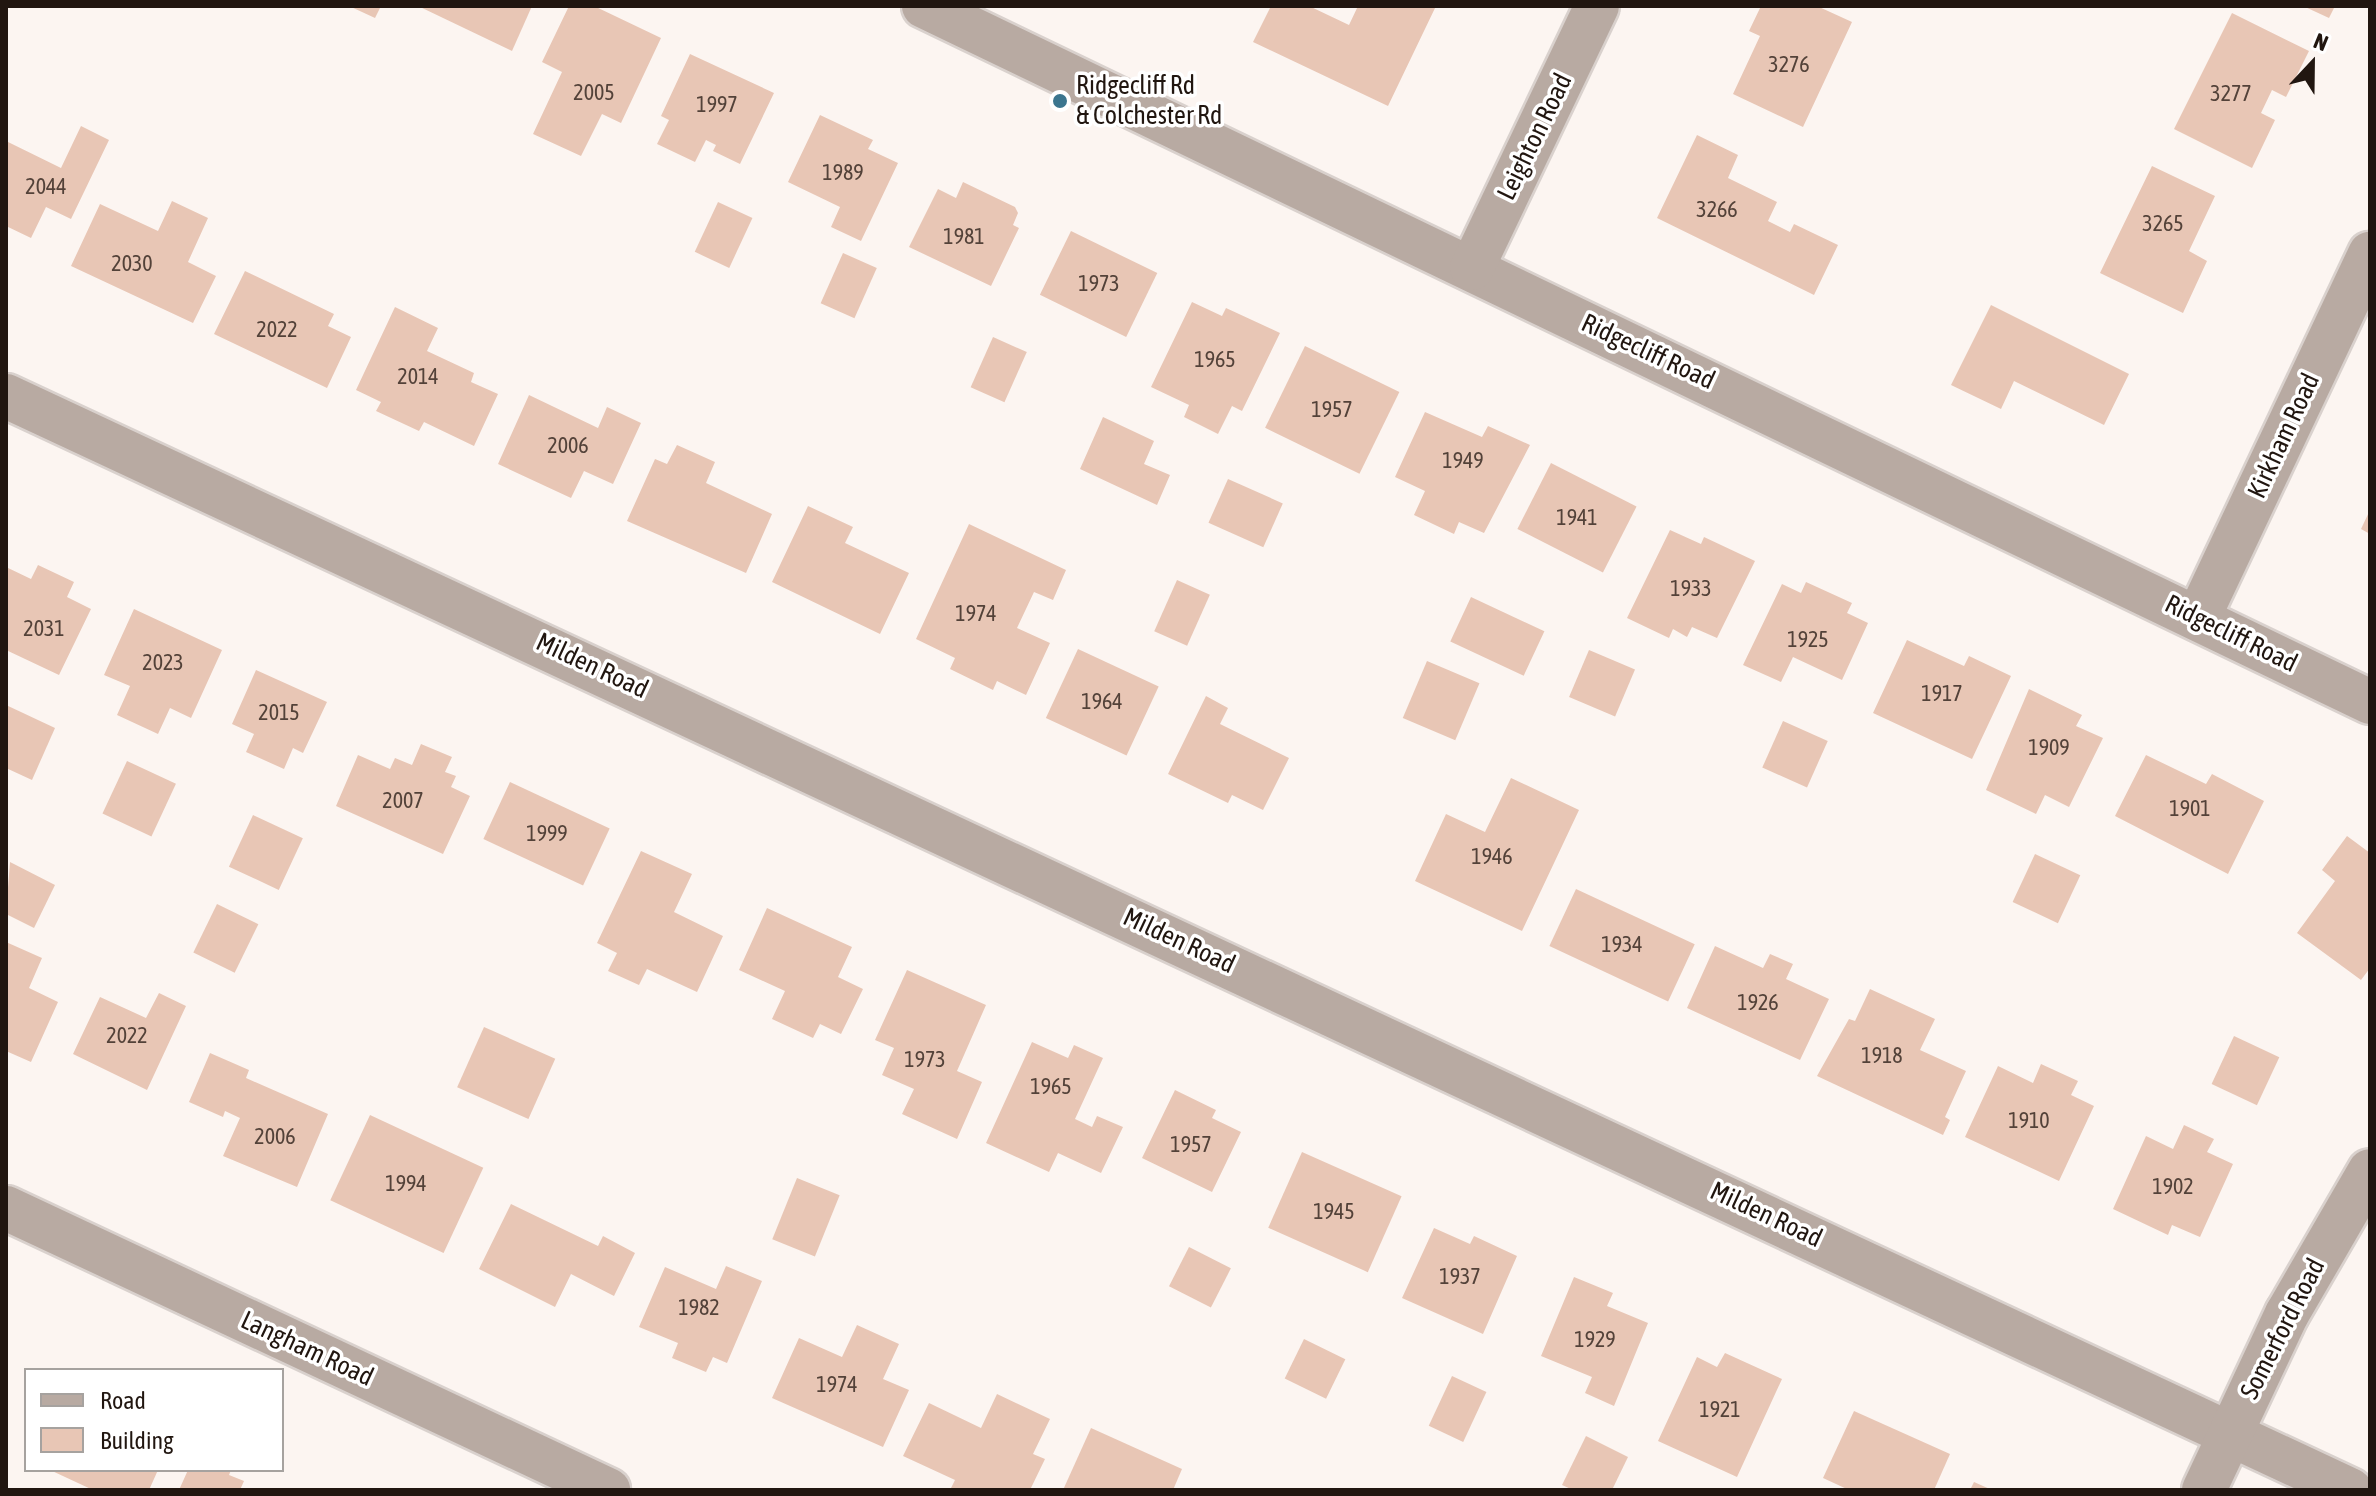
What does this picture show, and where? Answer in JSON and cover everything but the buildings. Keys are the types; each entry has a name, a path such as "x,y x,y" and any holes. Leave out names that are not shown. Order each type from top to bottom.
{"street":[{"name":"Ridgecliff Road","path":"924,6 2370,702"},
{"name":"Leighton Road","path":"1472,268 1597,6"},
{"name":"Kirkham Road","path":"2198,618 2370,254"},
{"name":"Milden Road","path":"6,396 2350,1490"},
{"name":"Somerford Road","path":"2204,1490 2287,1314 2370,1171"},
{"name":"Langham Road","path":"6,1208 608,1490"}],"place":[{"name":"Ridgecliff Rd & Colchester Rd","path":"1060,101"}]}
